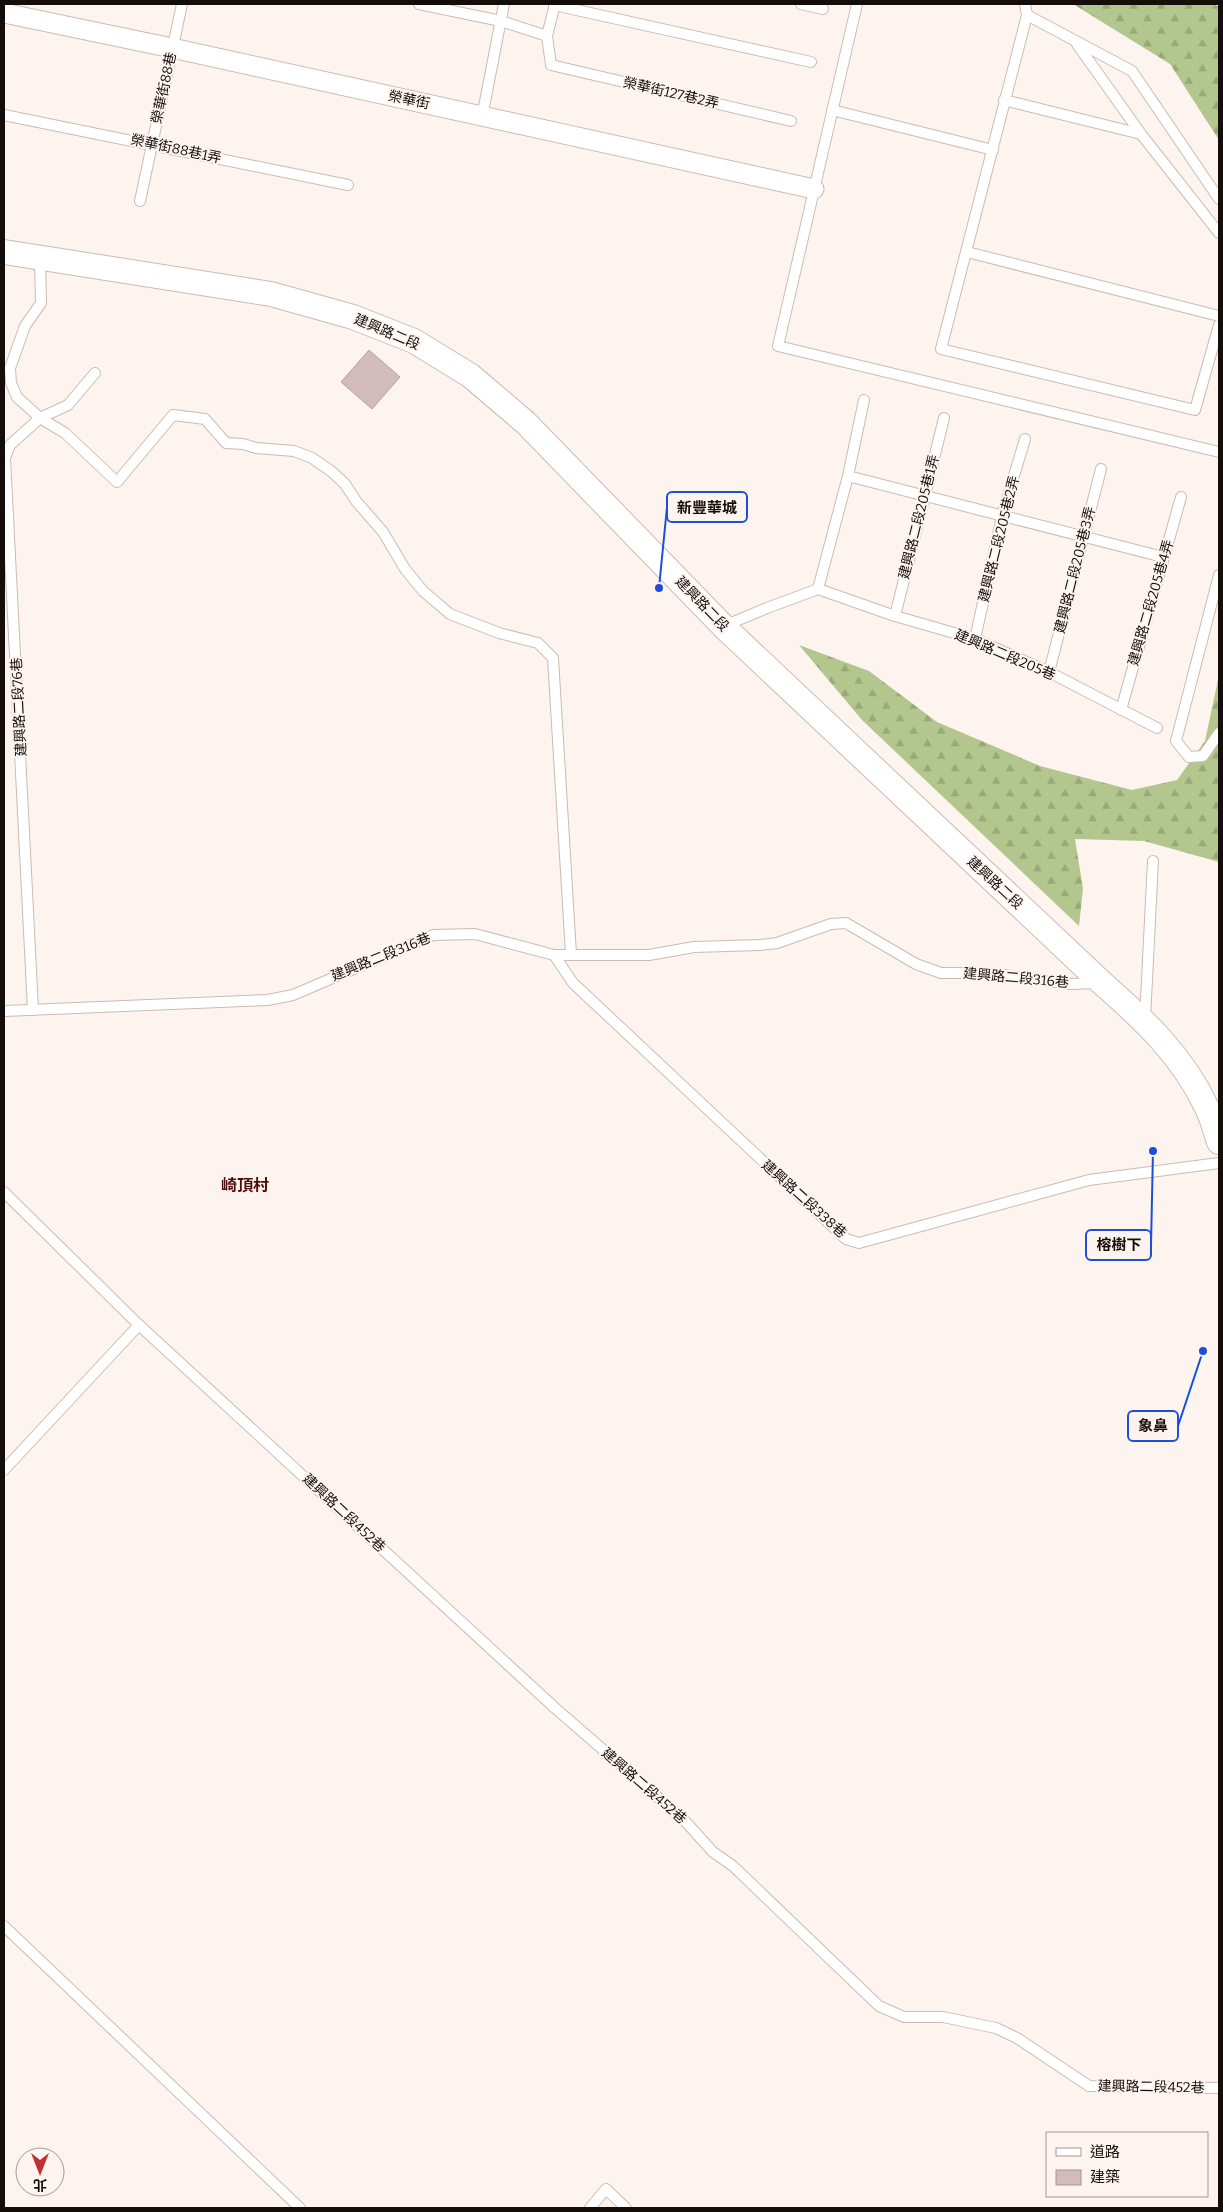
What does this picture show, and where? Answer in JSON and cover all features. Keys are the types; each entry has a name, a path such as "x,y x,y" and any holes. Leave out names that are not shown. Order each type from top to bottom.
{"street":[{"name":"榮華街","path":"4,13 172,48 814,190"},
{"name":"建興路二段","path":"4,252 271,294 353,317 414,341 471,376 526,423 724,627 1102,983 1145,1020 1178,1060 1206,1106 1219,1142"}],"lane":[{"name":"榮華街88巷","path":"140,202 182,4"},
{"path":"419,4 501,22 547,36 554,5 811,62"},
{"path":"482,117 504,4"},
{"path":"801,4 823,9"},
{"path":"857,4 778,346 1219,452"},
{"path":"1024,4 1027,16 1004,100 968,252 941,349 1195,410 1219,325"},
{"path":"1027,16 1132,71 1219,200"},
{"name":"榮華街127巷2弄","path":"547,36 551,65 791,121"},
{"path":"1075,41 1141,134 1219,233"},
{"path":"1004,100 1141,134"},
{"path":"832,110 993,150"},
{"name":"榮華街88巷1弄","path":"4,115 152,144 348,186"},
{"path":"968,252 1219,316"},
{"path":"40,257 40,303 25,326 10,368 11,383 17,397 40,418 65,433 117,482 173,415 206,419 226,443 294,451 312,458 325,466 345,484 356,501 374,520 405,569 423,591 450,614 499,633 538,643 553,658 571,954"},
{"name":"建興路二段76巷","path":"34,1010 6,535 5,458 10,445 40,418 68,405 75,394 95,373"},
{"path":"724,627 766,608 818,589 848,476 864,400"},
{"name":"建興路二段205巷1弄","path":"895,616 923,495 944,418"},
{"name":"建興路二段205巷2弄","path":"975,639 1002,516 1024,439"},
{"name":"建興路二段205巷3弄","path":"1049,672 1101,469"},
{"path":"848,476 1164,557"},
{"name":"建興路二段205巷4弄","path":"1121,710 1181,497"},
{"path":"1219,575 1176,741 1189,757 1203,756 1219,733"},
{"name":"建興路二段205巷","path":"818,589 895,616 975,639 1049,672 1157,728"},
{"path":"1145,1020 1153,861"},
{"name":"建興路二段316巷","path":"4,1011 268,1000 293,994 433,935 475,934 554,954 649,955 694,946 777,943 831,924 846,923 916,964 941,973 989,973 1070,984 1102,983"},
{"name":"建興路二段338巷","path":"554,954 573,983 846,1239 859,1242 1089,1180 1219,1163"},
{"name":"建興路二段452巷","path":"4,1192 139,1324 547,1701 684,1820 713,1852 734,1866 879,2006 904,2017 943,2017 996,2028 1017,2038 1089,2086 1219,2088"},
{"path":"4,1470 139,1324"},
{"path":"4,1926 300,2208"},
{"path":"590,2208 606,2189 626,2208"}],"green space":[{"path":"1073,4 1214,4 1219,7 1219,140 1170,64"},
{"path":"799,645 869,671 937,722 1040,766 1132,790 1177,780 1205,741 1219,675 1219,862 1144,841 1075,839 1083,889 1079,926 862,720"}],"building":[{"path":"369,350 400,377 372,409 341,382"}],"place":[{"name":"新豐華城","path":"659,588"},
{"name":"榕樹下","path":"1153,1151"},
{"name":"象鼻","path":"1203,1351"}],"district":[{"name":"崎頂村","path":"245,1185"}]}
